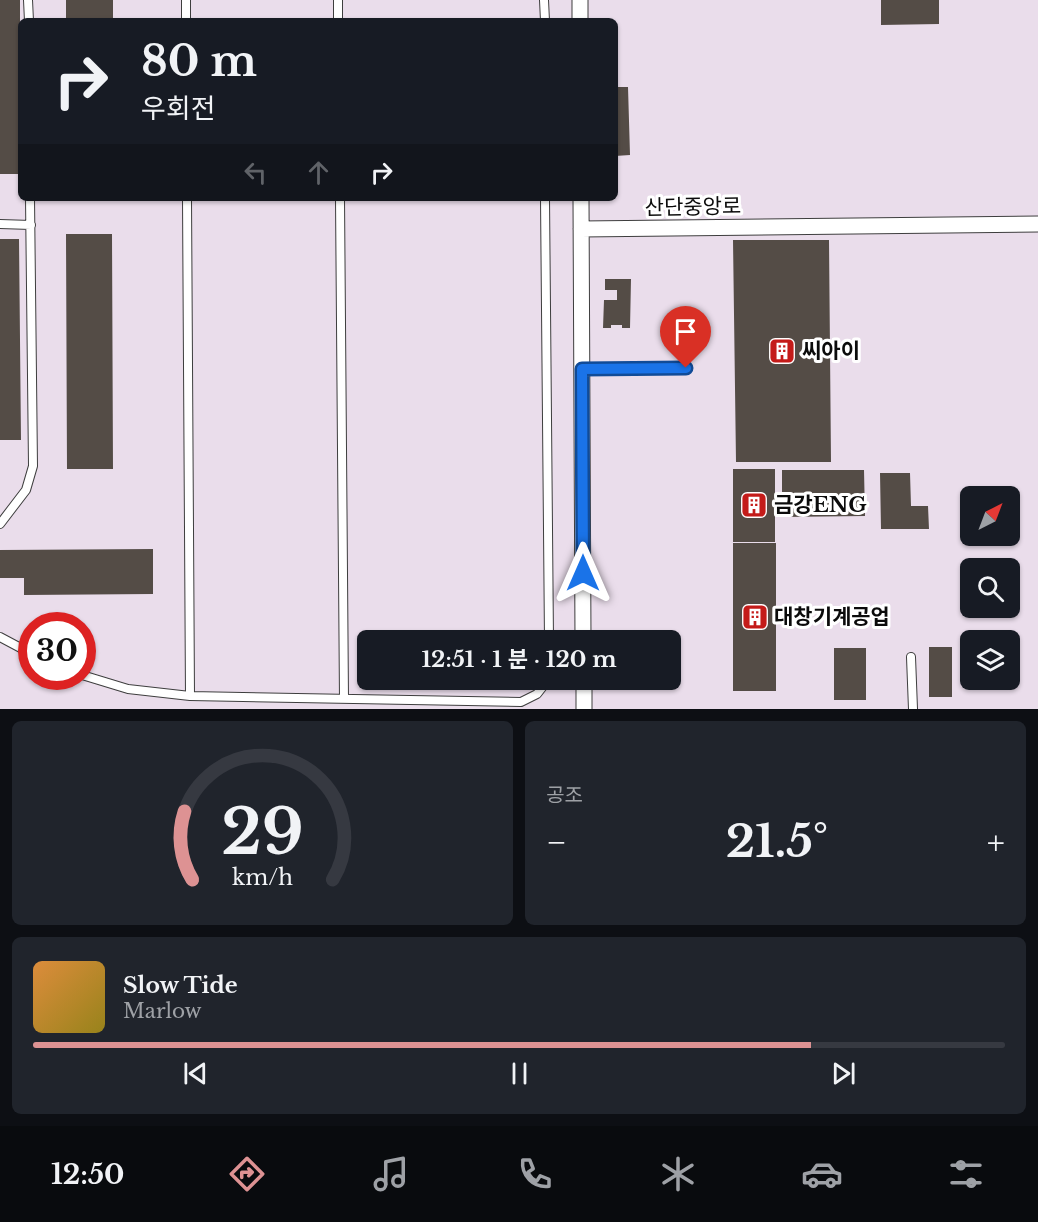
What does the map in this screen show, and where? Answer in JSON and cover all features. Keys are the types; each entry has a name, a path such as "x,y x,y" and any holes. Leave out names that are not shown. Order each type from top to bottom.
{"street":[{"path":"580,0 580,18"},
{"path":"581,201 583,630"},
{"name":"산단중앙로","path":"581,229 1038,225"},
{"path":"584,690 584,709"}],"lane":[{"path":"28,0 29,18"},
{"path":"186,0 186,18"},
{"path":"338,0 338,18"},
{"path":"544,0 544,18"},
{"path":"0,524 26,490 33,466 30,201"},
{"path":"188,201 190,696"},
{"path":"340,201 345,699"},
{"path":"545,201 549,630"},
{"path":"0,224 31,225"},
{"path":"582,369 686,368"},
{"path":"0,637 18,647"},
{"path":"911,657 913,709"},
{"path":"96,679 128,689 190,696 521,702 540,690"}],"shaded area":[{"path":"0,0 1038,0 1038,709 0,709"}],"building":[{"path":"0,0 20,0 18,174 0,174"},
{"path":"66,0 113,0 113,18 66,18"},
{"path":"881,0 939,0 939,24 881,25"},
{"path":"618,87 628,87 630,155 618,156"},
{"path":"66,234 112,234 113,469 67,469"},
{"path":"0,239 19,239 21,440 0,440"},
{"name":"씨아이","path":"733,240 829,240 831,462 736,462"},
{"path":"605,279 631,279 630,328 611,325 611,328 603,328 604,300 617,300 617,290 605,290"},
{"name":"금강ENG","path":"733,469 775,469 775,542 733,542"},
{"path":"782,470 864,470 865,516 782,517"},
{"path":"880,473 910,473 911,506 928,506 929,529 881,529"},
{"name":"대창기계공업","path":"733,543 776,543 776,691 733,691"},
{"path":"153,549 153,594 24,595 24,578 0,578 0,550"},
{"path":"929,647 952,647 952,697 929,697"},
{"path":"834,648 866,648 866,700 834,700"}],"place":[{"name":"씨아이","path":"782,351"},
{"name":"금강ENG","path":"754,505"},
{"name":"대창기계공업","path":"755,617"}],"route":[{"path":"583,573 582,369 686,368"}]}
